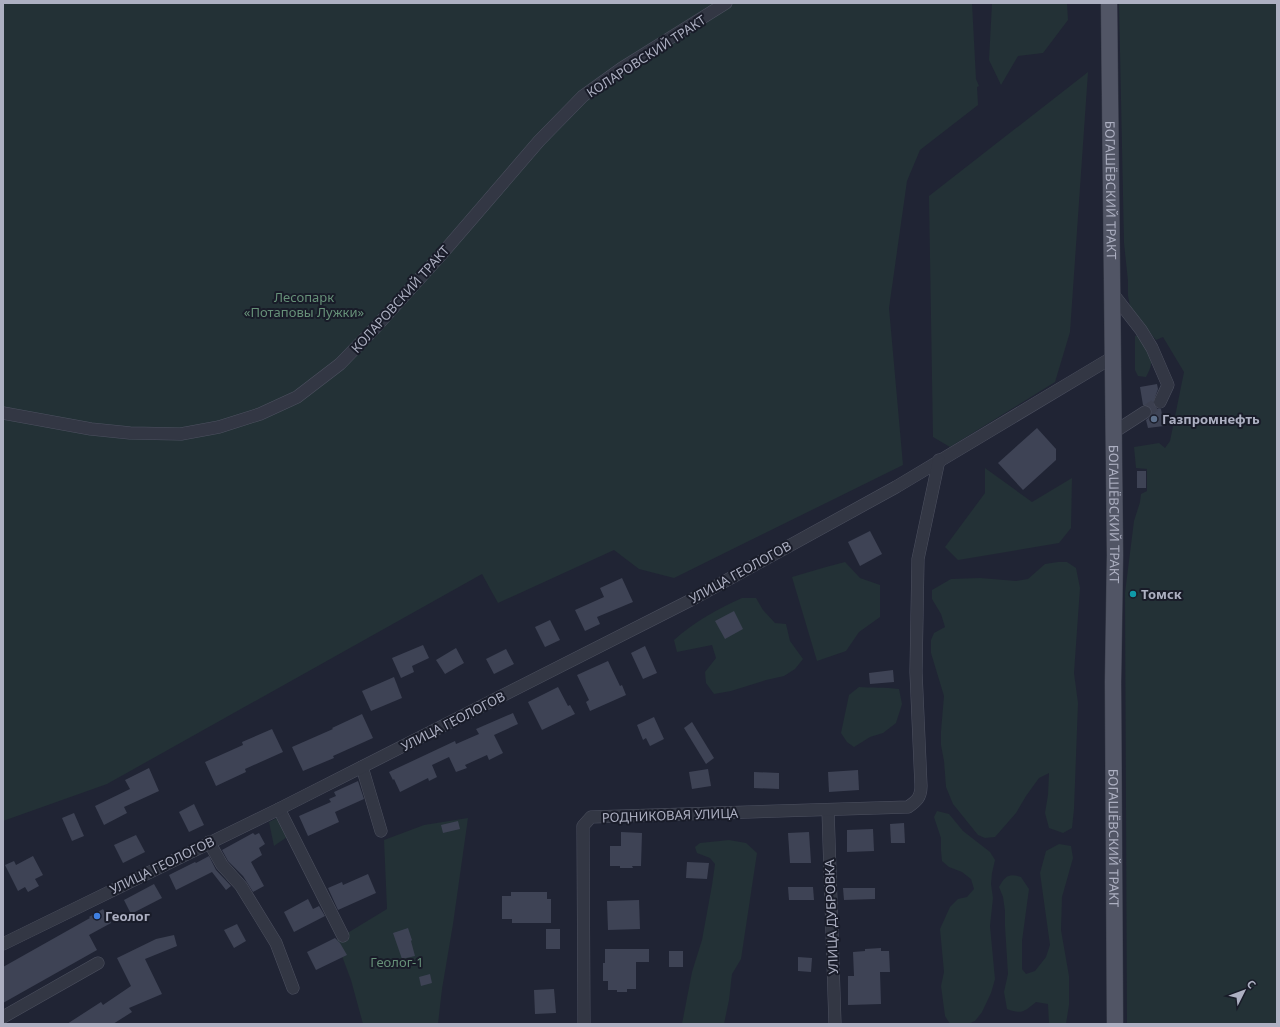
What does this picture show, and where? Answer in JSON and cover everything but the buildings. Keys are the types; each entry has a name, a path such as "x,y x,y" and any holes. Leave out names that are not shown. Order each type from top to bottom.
{"main road":[{"name":"БОГАШЁВСКИЙ ТРАКТ","path":"1108,3 1113,294 1115,555 1113,682 1115,1024"}],"street":[{"name":"КОЛАРОВСКИЙ ТРАКТ","path":"3,413 122,432 181,434 219,427 246,419 297,397 340,364 374,329 440,256 539,141 583,96 622,68 726,3"},
{"path":"1113,294 1141,330 1152,348 1168,385 1160,402"},
{"name":"УЛИЦА ГЕОЛОГОВ","path":"3,944 279,809 689,601 896,486 1113,357"},
{"path":"1114,432 1145,412"},
{"name":"РОДНИКОВАЯ УЛИЦА","path":"584,1024 583,826 591,817 908,807 919,797 921,786 916,672 918,559 939,460"},
{"path":"362,767 381,831"},
{"path":"279,809 343,936"},
{"name":"УЛИЦА ДУБРОВКА","path":"828,810 834,1024"},
{"path":"209,842 222,865 242,886 276,943 293,988"},
{"path":"3,1016 98,963"}],"green space":[{"name":"Лесопарк «Потаповы Лужки»","path":"3,3 972,3 976,79 979,86 977,87 978,105 920,150 907,181 889,308 903,465 674,578 639,569 614,550 498,603 482,574 107,784 3,821"},
{"path":"992,3 1067,3 1068,20 1043,53 1018,56 1001,85 989,60"},
{"path":"1119,3 1277,3 1277,1024 1127,1024 1125,593 1134,521 1141,494 1147,491 1147,469 1136,468 1134,447 1159,443 1165,448 1170,441 1184,372 1163,337 1156,340 1131,310 1128,296 1124,243"},
{"path":"1088,72 1070,332 1055,382 950,447 933,437 929,196"},
{"path":"1140,335 1151,355 1152,360 1146,377 1138,376 1135,370 1135,336"},
{"path":"985,468 1032,502 1072,478 1071,528 1059,543 958,560 945,547 985,493"},
{"path":"845,562 860,578 880,585 880,617 859,632 846,651 817,661 792,577"},
{"path":"1067,562 1076,568 1080,588 1074,673 1078,703 1072,828 1063,833 1049,828 1045,813 1049,773 1039,778 1016,813 995,837 985,838 978,835 953,804 946,787 941,745 944,696 931,653 931,640 934,633 945,627 941,614 932,599 932,590 951,579 980,578 1016,581 1028,579 1045,564"},
{"path":"742,598 756,598 763,610 775,623 786,624 790,641 803,659 795,669 784,676 731,691 714,694 706,683 705,672 716,658 712,645 677,652 674,640 706,616"},
{"path":"859,687 899,689 902,704 896,723 883,733 870,737 854,747 847,742 841,733 849,695"},
{"path":"937,811 949,814 963,831 990,852 995,860 991,884 993,898 990,926 995,979 991,993 982,1012 975,1021 968,1024 950,1024 945,1016 941,986 944,972 940,929 950,907 958,899 967,897 974,889 971,879 962,872 949,867 942,861 941,838 934,817"},
{"path":"277,818 287,837 274,846 269,822"},
{"name":"Геолог-1","path":"468,818 438,1024 363,1024 351,980 336,940 387,909 384,840 424,825"},
{"path":"729,840 746,843 757,853 741,959 732,974 724,1024 682,1024 692,972 702,940 715,864 710,858 697,853 695,847 700,843"},
{"path":"1059,844 1071,846 1073,858 1062,897 1061,930 1069,976 1069,1005 1066,1024 1049,1024 1048,1004 1036,1002 1026,1010 1020,1012 1007,1009 1004,992 1008,974 1005,911 1003,897 999,887 1005,878 1013,875 1021,877 1029,889 1022,941 1022,969 1026,974 1035,971 1046,957 1050,945 1040,873 1046,851"}],"tunnel":[{"path":"1145,412 1160,402"}],"place":[{"name":"Газпромнефть","path":"1154,419"},
{"name":"Томск","path":"1133,594"},
{"name":"Геолог","path":"97,916"}]}
